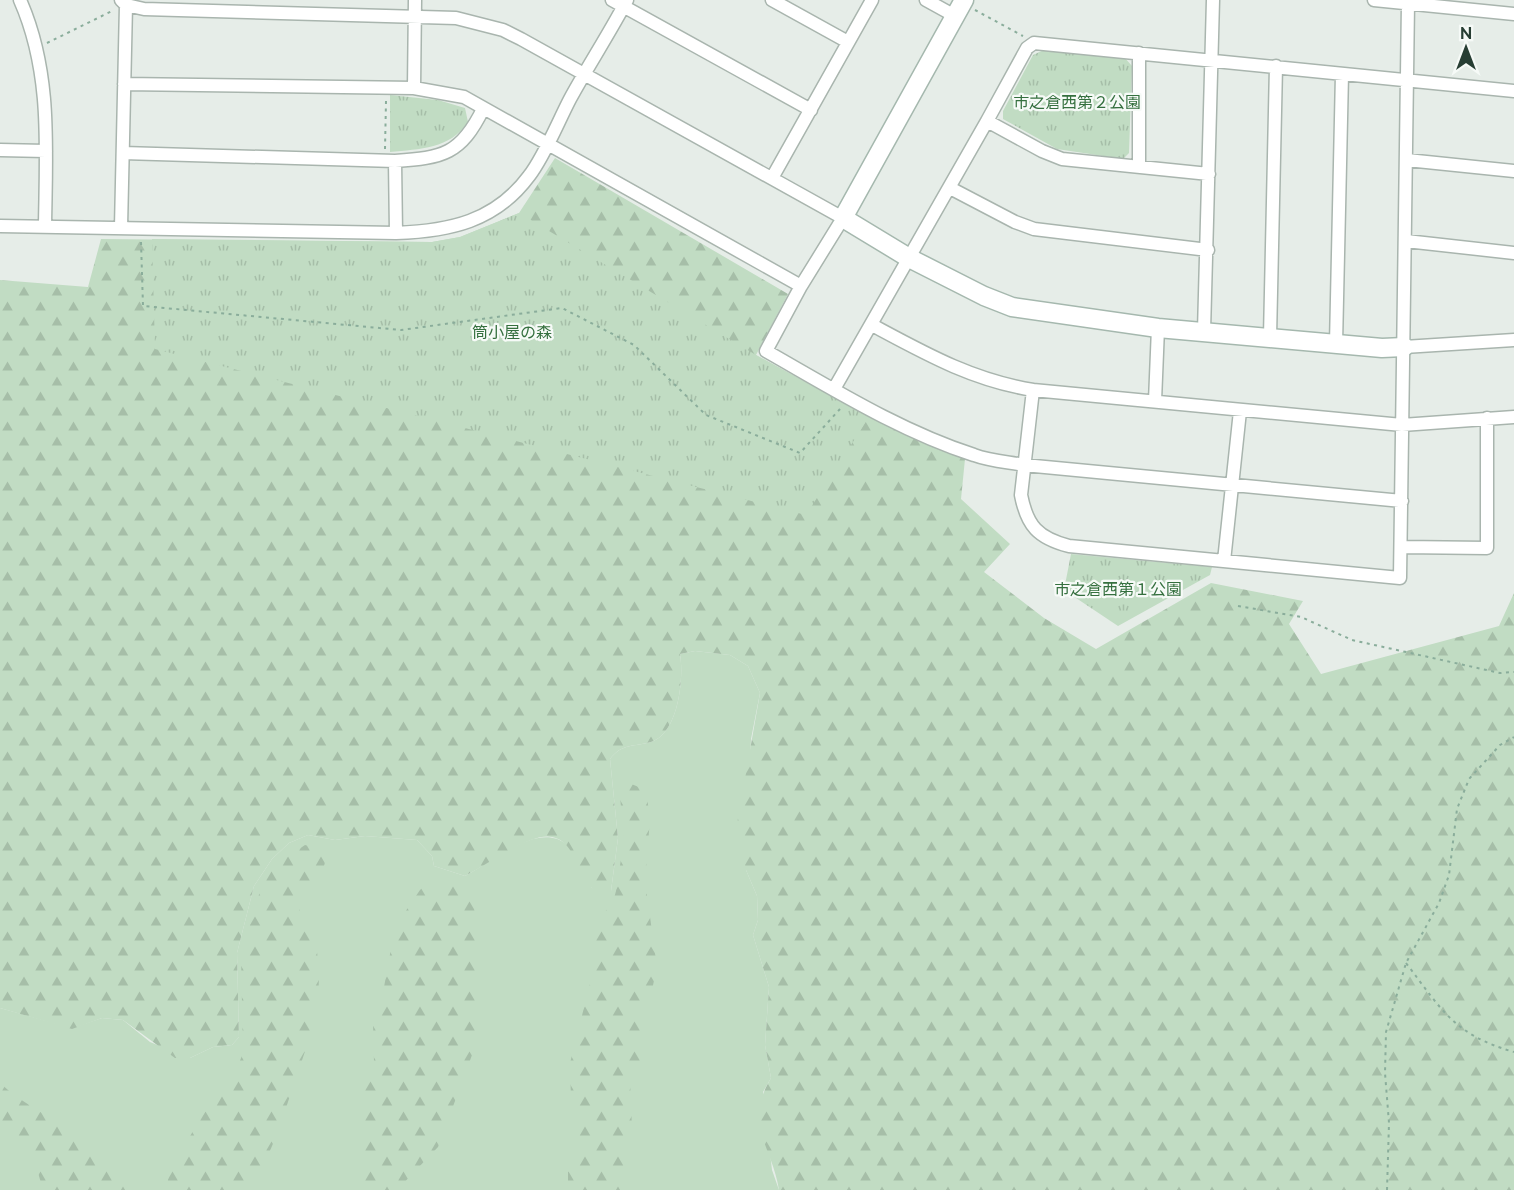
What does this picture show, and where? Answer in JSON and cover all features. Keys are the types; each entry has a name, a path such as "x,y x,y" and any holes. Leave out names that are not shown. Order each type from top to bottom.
{"street":[{"path":"20,0 37,47 45,94 45,226"},
{"path":"414,88 415,0"},
{"path":"612,0 626,3 811,110"},
{"path":"772,0 848,42"},
{"path":"772,178 872,0"},
{"path":"926,0 960,6 843,218 801,286 766,351 909,430 977,456 1024,465 1402,501"},
{"path":"1204,331 1213,0"},
{"path":"1374,0 1514,14"},
{"path":"121,227 123,2 144,9 199,5 456,18 503,30 772,178 909,258 984,296 1012,307 1158,328 1336,344 1404,347 1514,340"},
{"path":"0,226 396,233 434,232 460,226 486,214 511,196 530,176 545,145 626,3"},
{"path":"1033,390 1021,495 1024,511 1031,524 1046,539 1069,546 1400,578 1408,3"},
{"path":"834,390 1027,48 1034,43 1514,91"},
{"path":"1139,53 1139,167"},
{"path":"1270,337 1276,66"},
{"path":"1336,344 1342,74"},
{"path":"124,84 414,88 464,97 545,145 801,286"},
{"path":"123,153 390,161 430,159 455,148 468,138 483,109"},
{"path":"987,121 1042,151 1062,159 1209,174"},
{"path":"0,150 46,151"},
{"path":"1407,160 1514,171"},
{"path":"390,161 396,233"},
{"path":"950,188 1034,230 1208,250"},
{"path":"1406,242 1514,253"},
{"path":"872,325 951,368 1011,387 1239,411 1402,424 1514,417"},
{"path":"1155,401 1158,328"},
{"path":"1224,561 1239,411"},
{"path":"1402,547 1487,548 1487,418"}],"path":[{"path":"37,47 123,2"},
{"path":"960,6 1034,43"},
{"path":"386,89 390,161"},
{"path":"141,227 143,306 401,330 562,308 634,345 706,415 800,453 850,398"},
{"path":"1238,606 1300,617 1352,640 1410,655 1500,674 1514,672"},
{"path":"1387,1190 1389,1123 1385,1073 1386,1032 1406,963 1439,903 1449,875 1457,809 1469,779 1500,745 1514,737"},
{"path":"1406,963 1449,1020 1464,1032 1490,1045 1514,1052"}],"green space":[{"name":"市之倉西第２公園","path":"1046,49 1124,57 1132,66 1129,153 1123,159 1057,149 1003,119 1003,111 1033,55"},
{"path":"390,95 438,100 465,108 468,122 461,131 443,143 390,152"},
{"path":"555,158 788,294 756,355 869,417 965,459 961,499 1010,544 984,572 1044,618 1096,649 1211,583 1303,601 1289,624 1321,674 1499,626 1514,593 1514,1190 779,1190 759,1122 759,1109 763,1094 771,1078 765,1045 769,987 753,935 758,920 757,896 746,870 737,824 760,693 748,666 730,655 695,651 680,654 681,676 678,703 668,728 660,737 651,742 619,750 610,759 618,838 611,891 599,892 593,889 571,851 565,843 556,838 545,836 531,840 465,876 434,866 432,856 417,840 365,836 335,840 308,835 289,843 272,859 254,886 237,953 239,1037 232,1045 213,1047 190,1058 175,1058 123,1020 102,1018 72,1029 0,1008 0,280 88,287 101,239 432,242 460,237 519,213"},
{"name":"筒小屋の森","path":"519,213 756,355 869,417 806,515 155,349 152,239 432,242 460,237"},
{"name":"市之倉西第１公園","path":"1071,554 1212,567 1210,575 1118,626 1064,590"},
{"path":"695,651 730,655 748,666 760,693 751,739 746,870 757,896 758,920 753,935 769,987 765,1045 771,1078 763,1092 772,1170 779,1190 0,1190 0,1008 72,1028 102,1018 123,1020 150,1042 190,1058 213,1047 232,1045 239,1037 237,953 254,886 272,859 289,843 308,835 335,840 365,836 417,840 432,856 434,866 465,876 514,846 542,837 555,838 566,844 574,853 592,888 611,891 618,838 610,759 619,750 651,742 660,737 668,728 678,703 681,676 680,654"},
{"path":"624,781 646,790 650,819 645,881 657,967 648,1008 640,1019 641,1059 630,1081 632,1129 623,1190 568,1190 568,1169 578,1152 580,1127 571,1101 570,1063 594,968 596,923 613,902 616,891 624,840 619,785"},
{"path":"305,845 321,849 325,857 325,864 303,890 299,904 302,918 317,952 319,988 309,1039 275,1138 262,1166 241,1190 166,1190 169,1175 186,1143 202,1116 234,1076 243,1053 241,954 264,878 277,864"},
{"path":"429,882 467,884 473,890 480,979 480,1011 472,1055 438,1147 397,1190 362,1190 362,1097 374,1062 373,1022 382,998 395,927 420,890"},
{"path":"0,1083 18,1098 77,1135 109,1168 149,1190 43,1190 33,1155 23,1141 0,1124"}]}
